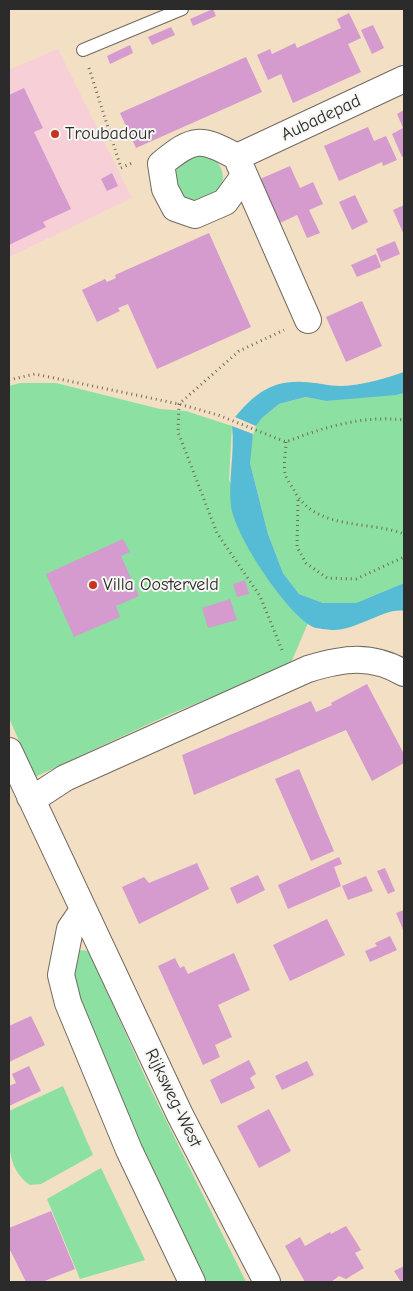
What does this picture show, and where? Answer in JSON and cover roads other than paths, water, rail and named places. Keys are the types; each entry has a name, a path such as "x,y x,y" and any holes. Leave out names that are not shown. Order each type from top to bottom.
{"street":[{"name":"Aubadepad","path":"240,166 404,79"},
{"path":"240,166 225,202 195,215 175,208 165,189 161,164 184,145 210,143 240,166 308,320"},
{"path":"30,797 42,793 65,778 291,675 334,661 360,658 388,664 404,673"},
{"name":"Rijksweg-West","path":"9,751 180,1115 268,1282"},
{"path":"83,910 70,929 61,975 68,1003 129,1150 192,1282"}],"lane":[{"path":"83,50 182,9"}],"water":[{"path":"404,372 404,393 326,401 306,397 279,404 262,418 256,426 235,417 256,396 272,386 292,382 336,386 349,385 373,381"},
{"path":"232,426 253,434 250,463 268,534 283,573 299,594 323,603 356,603 404,583 404,611 389,612 351,627 332,630 313,627 289,606 263,572 242,536 235,519 230,496 233,446"}],"place":[{"name":"Troubadour","path":"55,134"},
{"name":"Villa Oosterveld","path":"93,585"}]}
